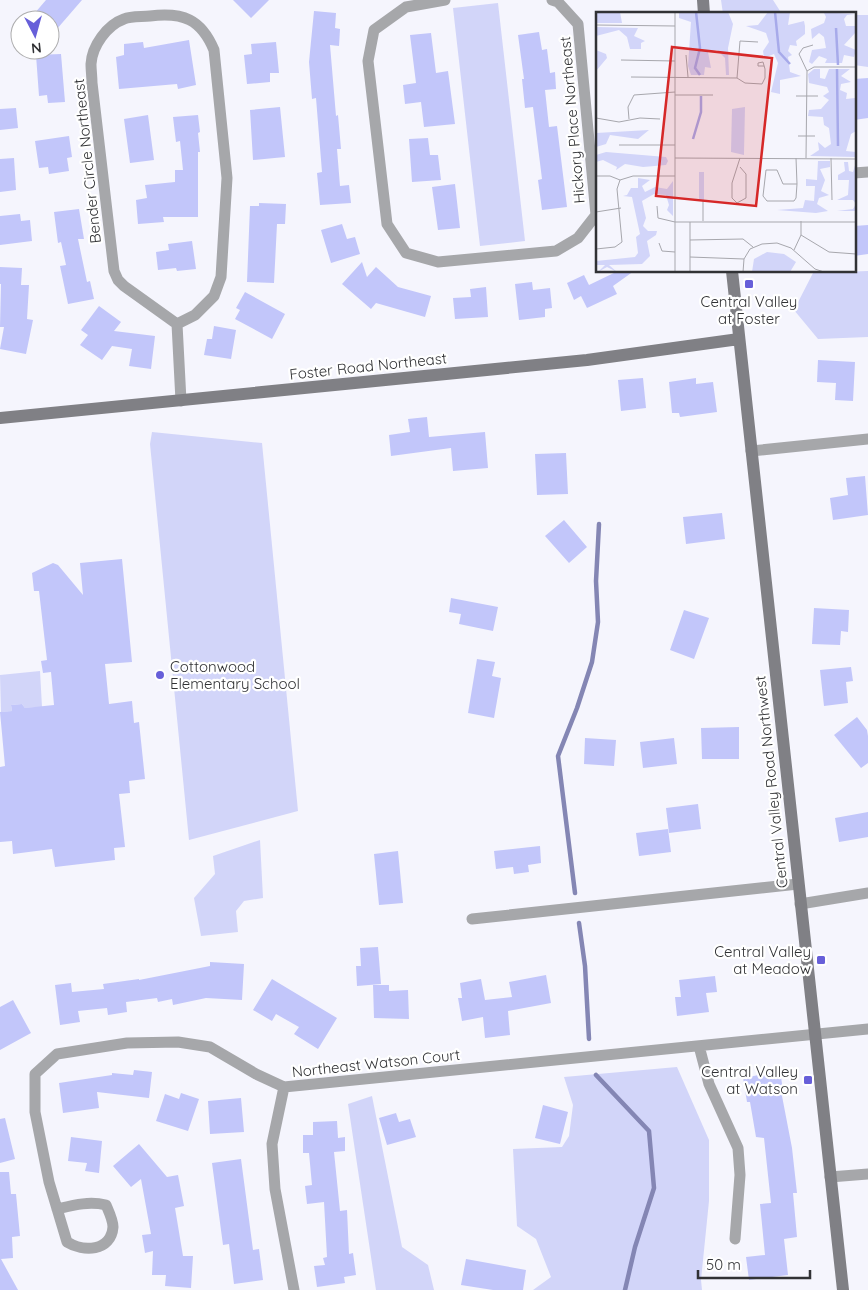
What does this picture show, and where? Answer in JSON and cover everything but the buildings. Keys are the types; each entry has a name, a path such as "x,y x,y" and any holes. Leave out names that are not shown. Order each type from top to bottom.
{"main road":[{"name":"Central Valley Road Northwest","path":"732,272 843,1290"},
{"name":"Foster Road Northeast","path":"0,418 587,360 738,339"}],"street":[{"name":"Hickory Place Northeast","path":"445,0 406,7 374,30 368,61 388,224 406,253 438,262 556,251 578,238 596,215 578,24 558,2 552,0"},
{"name":"Bender Circle Northeast","path":"167,14 182,16 195,23 207,34 214,50 227,178 221,277 214,296 195,315 177,324 124,286 118,280 114,271 91,62 102,36 114,24 125,18 167,14"},
{"path":"177,324 181,401"},
{"path":"751,451 868,440"},
{"path":"472,919 798,884"},
{"path":"800,904 868,893"},
{"name":"Northeast Watson Court","path":"57,1209 82,1203 106,1205 113,1227 111,1235 105,1244 92,1249 76,1248 67,1242 57,1209 49,1182 35,1112 35,1074 56,1054 127,1043 178,1042 210,1047 284,1088 868,1029"},
{"path":"699,1046 709,1084 738,1148 740,1175 735,1239"},
{"path":"284,1088 272,1144 275,1189 294,1290"},
{"path":"830,1177 868,1174"}],"shaded area":[{"path":"721,0 773,0 781,12 723,12"},
{"path":"498,3 525,241 480,246 453,8"},
{"path":"856,15 868,15 868,67 856,65"},
{"path":"868,271 868,337 818,339 794,310 813,273"},
{"path":"152,432 262,443 298,811 189,840 150,444"},
{"path":"40,671 42,707 25,708 22,704 11,705 12,711 1,712 0,675"},
{"path":"260,840 263,898 244,901 236,911 238,932 201,936 194,898 215,874 213,856"},
{"path":"677,1067 709,1140 709,1201 701,1280 702,1290 533,1290 551,1277 536,1239 517,1226 513,1149 562,1147 569,1136 573,1105 564,1077"},
{"path":"372,1096 402,1247 428,1265 434,1290 376,1290 348,1104"}],"waterway":[{"path":"575,893 558,756 577,708 592,662 598,622 596,581 599,524"},
{"path":"579,923 585,966 589,1039"},
{"path":"596,1075 649,1131 654,1188 635,1247 625,1290"}],"place":[{"name":"Central Valley at Foster","path":"749,284"},
{"name":"Cottonwood Elementary School","path":"160,675"},
{"name":"Central Valley at Meadow","path":"821,960"},
{"name":"Central Valley at Watson","path":"808,1080"}]}
